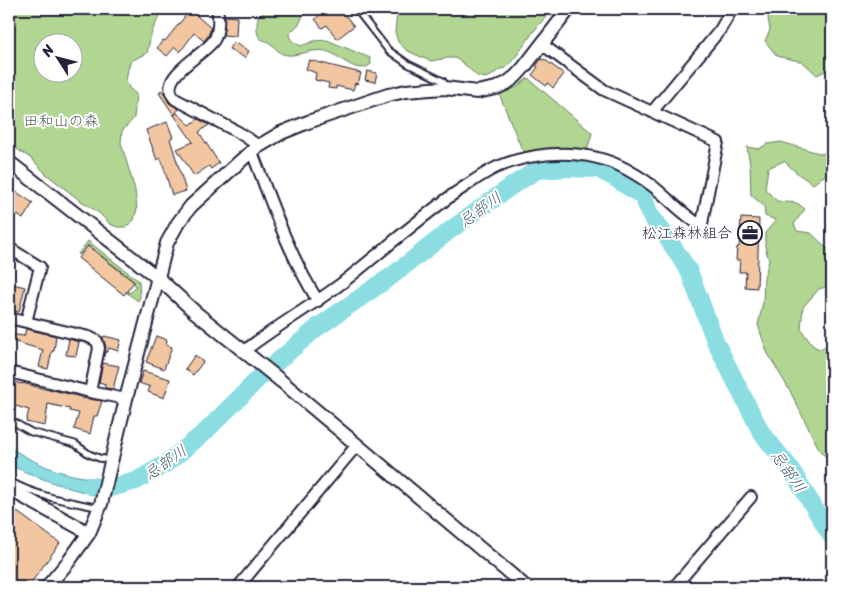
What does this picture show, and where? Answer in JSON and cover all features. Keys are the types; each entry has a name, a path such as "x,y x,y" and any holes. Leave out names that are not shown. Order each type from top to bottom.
{"street":[{"path":"217,9 216,37 174,78 170,87 171,94 175,98 238,132 255,149 289,249 318,301"},
{"path":"47,587 89,534 101,506 126,399 168,243 178,223 191,206 255,149 281,133 308,122 378,98 406,92 445,88 477,92 496,88 506,83 516,76 569,9"},
{"path":"652,112 720,30 732,9"},
{"path":"245,352 349,278 437,206 474,180 516,160 539,155 572,154 607,161 625,168 641,178 655,188 690,220 702,226 718,142 598,86 543,44"},
{"path":"9,162 158,278 195,312 281,381 526,587"},
{"path":"9,248 40,268 26,322"},
{"path":"9,318 89,337 97,341 99,348 90,392"},
{"path":"9,372 126,399"},
{"path":"238,587 357,445"},
{"path":"9,489 89,534"},
{"path":"674,587 751,497"}],"lane":[{"path":"356,9 388,50 408,64 443,81 445,88"},
{"path":"9,418 31,432 75,444 89,454 111,462"},
{"path":"9,481 24,489 49,497 101,506"}],"green space":[{"name":"田和山の森","path":"9,9 163,9 152,31 147,53 131,61 126,81 129,88 136,94 134,118 122,131 121,143 135,190 137,209 134,220 126,227 117,227 110,224 99,213 46,174 32,159 9,144"},
{"path":"265,9 304,9 300,22 289,33 293,41 301,46 314,41 327,40 370,58 371,64 361,68 355,67 329,52 317,50 293,55 281,53 270,43 261,39 258,34 258,17 265,12"},
{"path":"395,9 552,9 506,68 500,69 485,78 477,76 455,58 431,61 406,50 398,42 395,32 397,13"},
{"path":"771,9 832,9 832,68 817,75 803,62 777,56 765,41 770,30 768,18"},
{"path":"528,78 592,133 587,151 551,148 523,152 500,96 517,87"},
{"path":"781,142 822,154 832,148 832,170 813,184 784,161 768,168 765,189 777,201 797,203 805,209 794,224 797,231 811,233 832,253 832,285 819,289 803,307 801,329 812,345 819,349 832,345 832,463 820,451 790,391 767,352 758,325 763,302 764,278 769,261 765,246 765,233 776,220 765,216 764,206 751,195 747,147 759,149 767,144"},
{"path":"88,241 139,281 140,297 138,301 127,293 128,291 130,293 136,286 135,282 88,245 78,254"}],"water":[{"path":"9,447 47,467 71,475 114,479 110,497 61,485 14,467 9,464"}],"building":[{"path":"191,9 203,9 197,16 211,28 208,36 204,41 194,33 180,52 175,47 167,56 157,48"},
{"path":"317,9 340,9 354,26 337,39 327,25 322,28 315,19 321,14"},
{"path":"225,16 237,17 236,36 223,35"},
{"path":"233,42 249,51 245,58 229,49"},
{"path":"541,59 544,59 564,74 553,88 548,83 546,86 532,75"},
{"path":"309,60 361,73 358,84 355,83 353,90 336,86 336,89 328,88 329,83 315,80 316,73 306,69"},
{"path":"367,71 377,73 375,82 365,80"},
{"path":"161,90 169,103 179,109 174,115 159,93"},
{"path":"177,113 190,125 198,119 209,125 199,132 219,163 211,169 209,166 194,176 177,149 193,142 174,115"},
{"path":"167,122 173,137 170,139 186,191 172,195 161,158 157,160 146,130"},
{"path":"9,187 33,203 23,219 15,213 13,216 9,213"},
{"name":"松江森林組合","path":"741,218 759,219 757,288 745,287 746,272 739,272 740,260 736,260"},
{"path":"88,246 134,282 124,295 78,258"},
{"path":"9,283 25,287 19,312 9,310"},
{"path":"26,329 56,336 54,351 52,351 48,369 39,367 43,350 9,340 9,334 24,336"},
{"path":"104,336 121,340 118,351 109,348 105,352"},
{"path":"156,336 167,340 166,345 172,347 164,369 146,362"},
{"path":"69,339 79,342 76,356 66,355"},
{"path":"195,355 203,362 193,375 185,369"},
{"path":"103,363 119,366 113,389 105,388 105,384 99,382"},
{"path":"143,371 170,379 164,398 148,392 150,387 139,383"},
{"path":"9,381 102,401 97,416 94,416 90,434 74,429 79,413 48,404 45,426 26,422 29,410 9,404"},
{"path":"9,506 60,543 28,587 9,587"}],"waterway":[{"name":"忌部川","path":"90,486 106,489 136,481 167,463 205,432 264,373 318,327 393,275 449,231 513,185 537,170 598,169 642,196 649,213 689,271 716,343 761,432 790,468 832,537"}],"place":[{"name":"松江森林組合","path":"750,233"}]}
